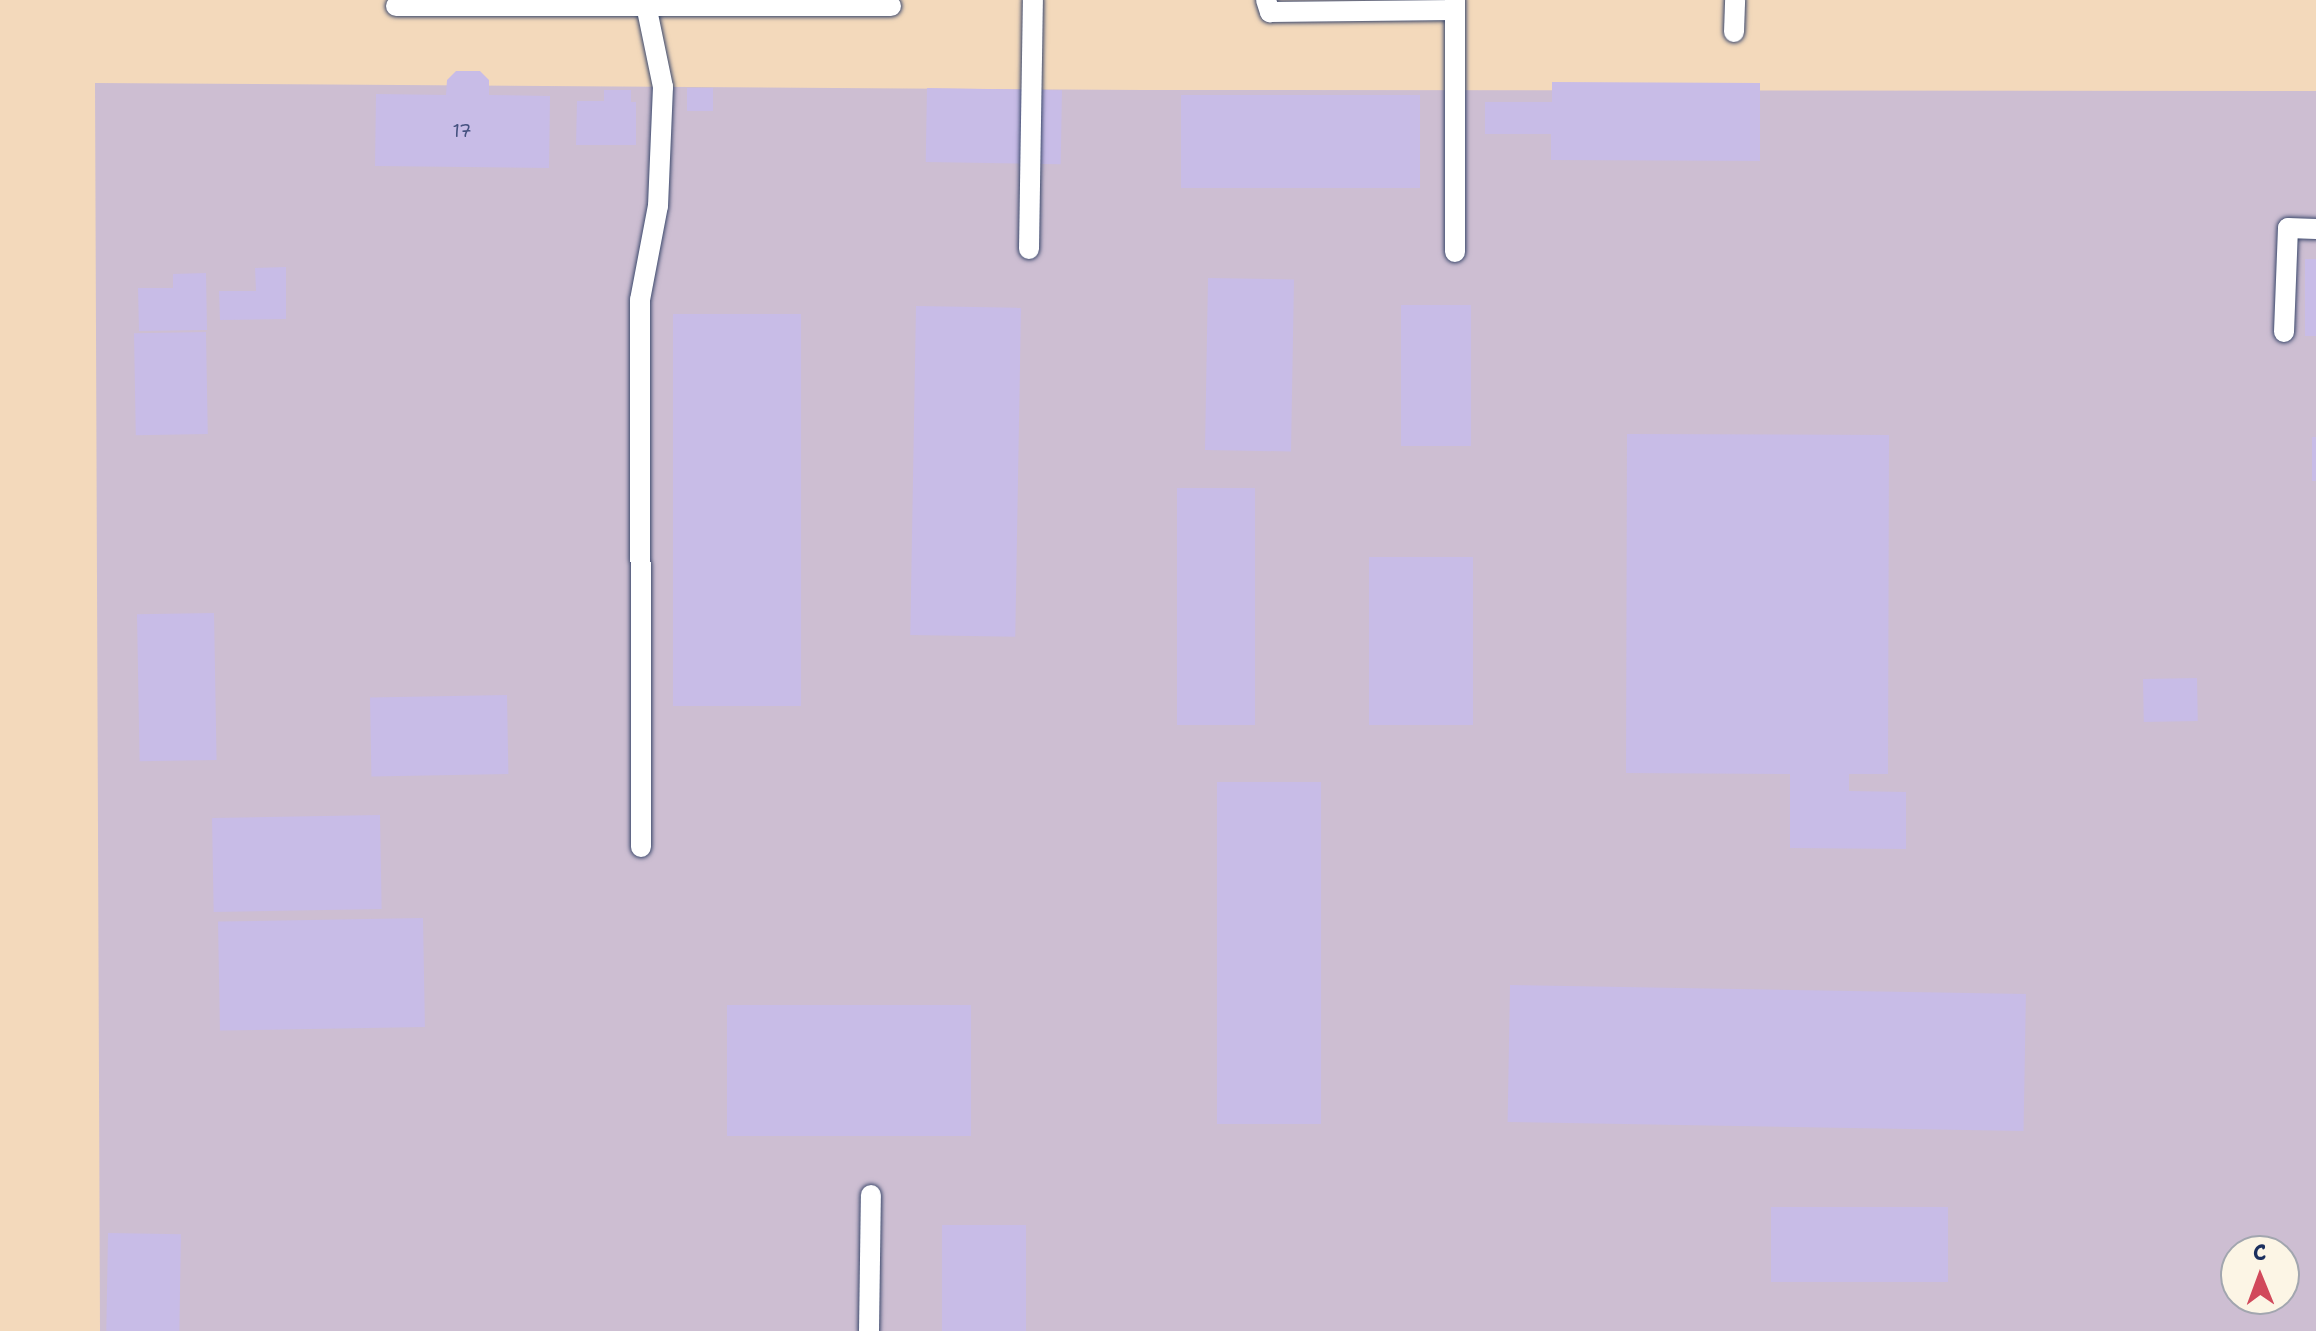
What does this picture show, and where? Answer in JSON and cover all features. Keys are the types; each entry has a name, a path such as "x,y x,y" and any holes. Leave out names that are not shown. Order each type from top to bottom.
{"lane":[{"path":"1029,249 1033,0"},
{"path":"1266,0 1270,12 1455,5 1455,252"},
{"path":"1734,32 1735,0"},
{"path":"396,6 646,3 891,6"},
{"path":"641,847 640,300 658,206 663,87 646,3"},
{"path":"2284,332 2288,228 2316,229"},
{"path":"869,1331 871,1195"}],"shaded area":[{"path":"95,83 1144,90 2316,91 2316,1331 100,1331"}],"building":[{"path":"456,71 480,71 489,80 489,95 550,96 549,168 375,166 376,94 446,95 447,80"},
{"path":"1552,82 1760,83 1760,161 1551,160 1551,134 1485,134 1485,102 1552,102"},
{"path":"687,88 713,88 713,111 687,111"},
{"path":"927,88 1062,90 1061,164 926,162"},
{"path":"604,90 631,90 631,102 636,102 636,145 576,145 577,101 604,101"},
{"path":"1181,95 1420,95 1420,188 1181,188"},
{"path":"2305,259 2316,259 2316,336 2305,336"},
{"path":"286,267 286,319 220,320 219,291 256,291 255,268"},
{"path":"206,273 207,330 139,331 138,288 173,288 173,274"},
{"path":"1208,278 1294,280 1291,451 1205,450"},
{"path":"1401,305 1471,305 1471,446 1401,446"},
{"path":"916,306 1021,308 1015,637 910,635"},
{"path":"673,314 801,314 801,706 673,706"},
{"path":"206,332 208,434 136,435 134,333"},
{"path":"1627,434 1889,435 1888,774 1849,774 1849,791 1906,792 1906,849 1790,848 1790,774 1626,773"},
{"path":"2312,437 2316,437 2316,481 2312,481"},
{"path":"1177,488 1255,488 1255,725 1177,725"},
{"path":"1369,557 1473,557 1473,725 1369,725"},
{"path":"214,613 217,760 140,761 137,614"},
{"path":"2197,678 2198,721 2144,722 2143,679"},
{"path":"507,695 508,774 371,776 370,697"},
{"path":"1217,782 1321,782 1321,1124 1217,1124"},
{"path":"380,815 382,909 214,912 212,818"},
{"path":"423,918 425,1027 220,1031 218,922"},
{"path":"1510,985 2026,994 2024,1131 1508,1122"},
{"path":"727,1005 971,1005 971,1136 727,1136"},
{"path":"1771,1207 1948,1207 1948,1282 1771,1282"},
{"path":"942,1225 1026,1225 1026,1331 942,1331"},
{"path":"108,1233 181,1234 179,1331 106,1331"}]}
